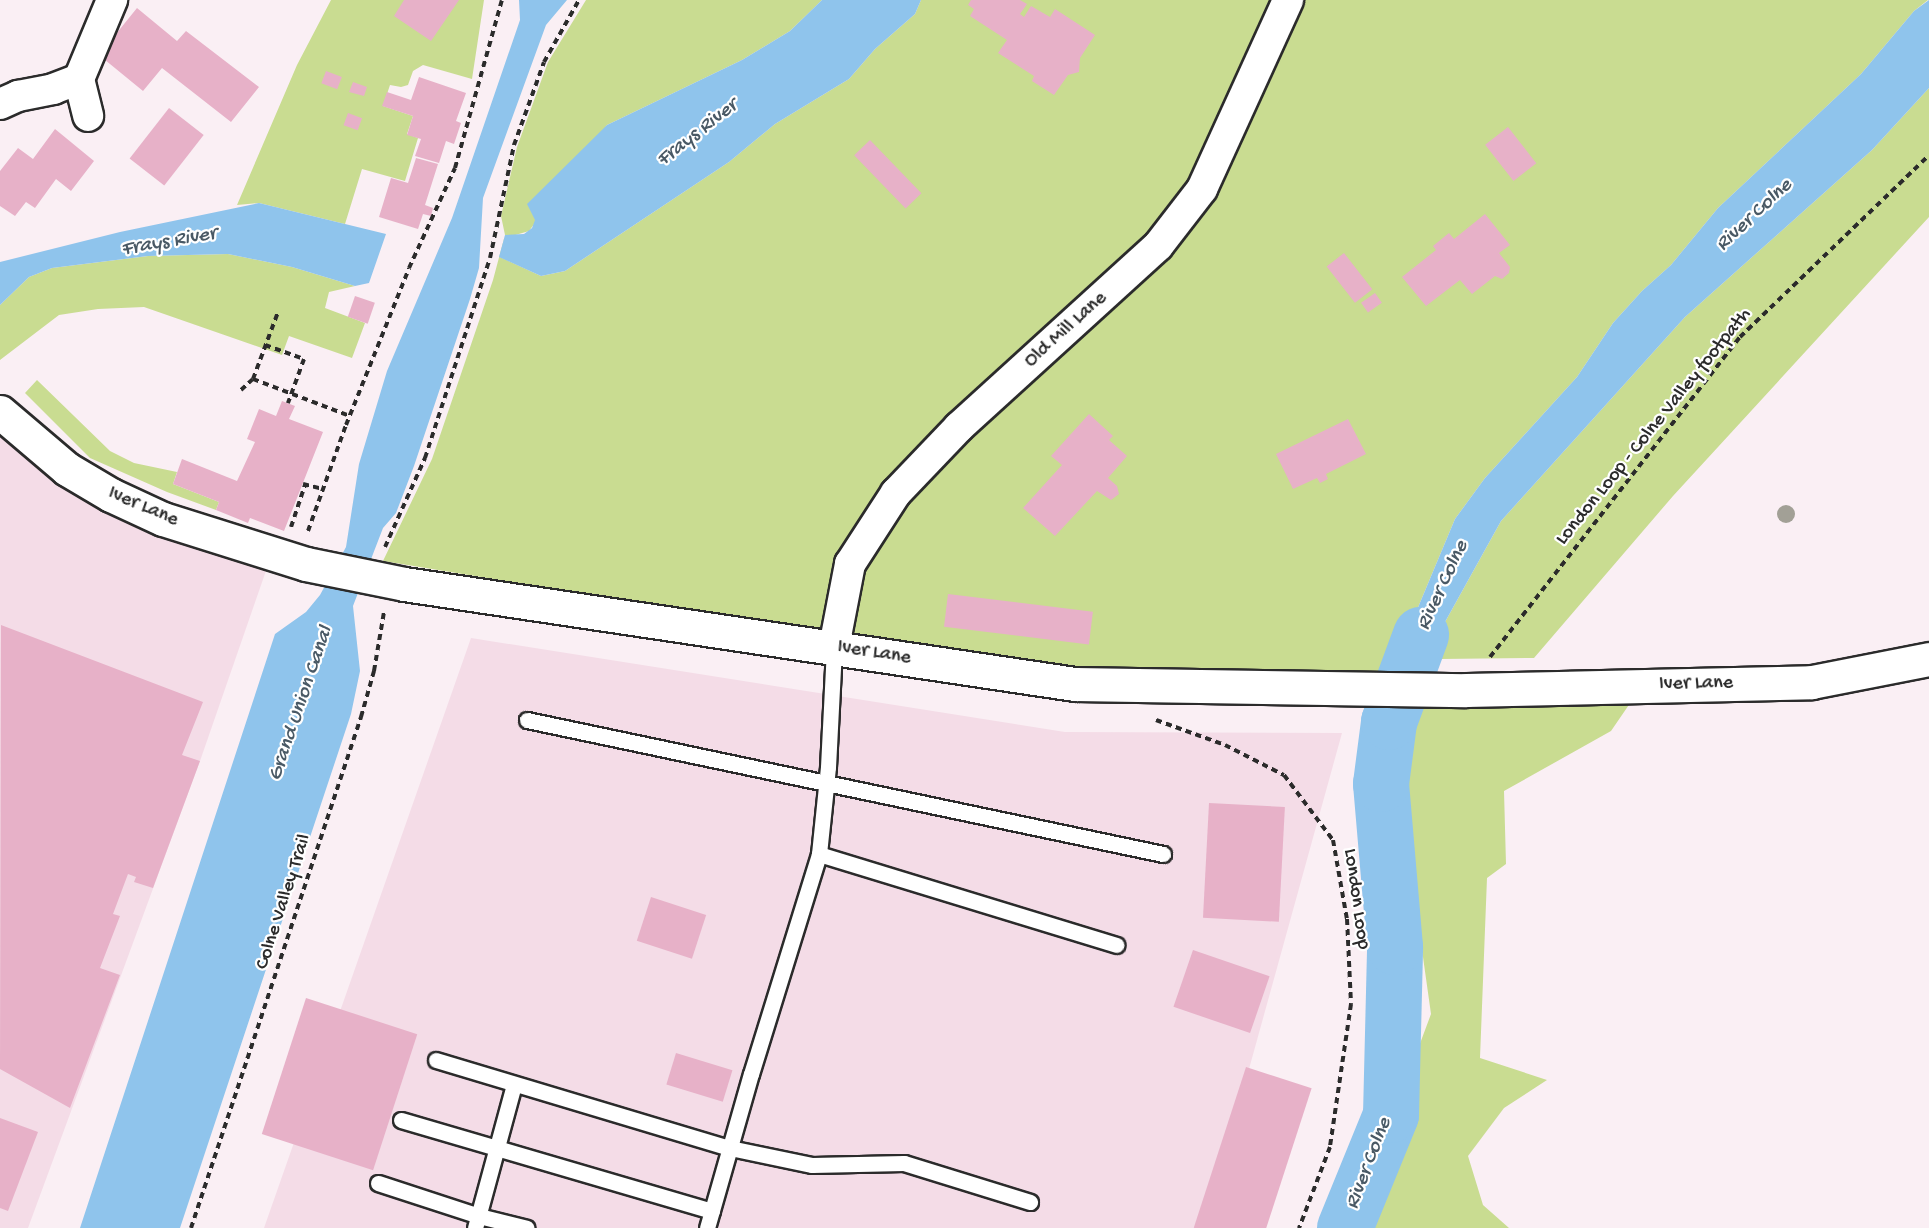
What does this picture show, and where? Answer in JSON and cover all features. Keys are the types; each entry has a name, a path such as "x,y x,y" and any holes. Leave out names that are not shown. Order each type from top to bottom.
{"main road":[{"name":"Iver Lane","path":"0,412 67,469 111,495 163,519 297,554 379,580 1075,684 1366,690 1812,682 1929,658"}],"street":[{"path":"88,116 78,79 112,0"},
{"name":"Old Mill Lane","path":"834,647 850,564 896,493 959,427 1158,246 1202,189 1288,0"},
{"path":"0,104 18,96 53,89 78,79"}],"lane":[{"path":"707,1228 819,854 826,783 834,647"},
{"path":"527,720 1163,854"},
{"path":"819,854 1116,945"},
{"path":"436,1060 730,1148 812,1165 904,1163 1030,1202"},
{"path":"477,1222 514,1084"},
{"path":"401,1120 712,1211"},
{"path":"378,1183 477,1222 527,1228"}],"path":[{"path":"297,554 409,268 435,217 455,168 502,0"},
{"path":"379,580 425,458 490,258 502,194 518,135 544,62 579,0"},
{"name":"London Loop - Colne Valley footpath","path":"1484,664 1740,337 1929,155"},
{"path":"241,390 253,379 278,312"},
{"path":"266,345 304,359 288,403"},
{"path":"253,379 350,416"},
{"path":"297,554 304,484 323,489"},
{"name":"Colne Valley Trail","path":"191,1228 361,717 374,671 385,608 379,580"},
{"name":"London Loop","path":"1146,715 1225,745 1284,775 1333,840 1347,919 1351,1004 1330,1148 1299,1228"}],"shaded area":[{"path":"0,418 268,565 200,761 28,1228 0,1228"},
{"path":"471,638 1065,732 1342,733 1205,1228 264,1228"}],"green space":[{"path":"331,0 484,0 472,79 423,65 413,71 408,85 401,87 390,85 383,106 413,116 407,134 418,138 405,181 362,169 345,224 259,203 237,205 297,65"},
{"path":"586,0 822,0 790,31 742,60 607,125 529,231 512,236 505,235 501,216 517,147 548,62"},
{"path":"921,0 1279,0 1195,187 1161,230 891,490 831,634 383,561 432,459 493,280 505,235 500,257 541,276 565,271 729,162 775,124 849,79 875,49 915,14"},
{"path":"1296,0 1928,0 1914,11 1861,74 1718,208 1671,265 1642,291 1613,323 1577,377 1485,478 1455,519 1414,617 1395,679 1123,676 843,639 859,567 901,498 1148,265"},
{"path":"1929,88 1929,217 1673,496 1534,658 1440,659 1445,622 1501,521 1685,317 1872,150"},
{"path":"228,254 292,267 355,286 329,292 325,308 365,323 352,358 289,336 282,355 144,307 98,309 59,315 0,360 0,305 29,277 52,268 148,256"},
{"path":"37,380 110,451 134,463 177,472 173,484 219,502 216,510 167,492 90,458 25,393"},
{"path":"1424,694 1635,696 1611,731 1504,791 1506,864 1487,878 1480,1058 1547,1080 1504,1108 1468,1156 1483,1205 1509,1228 1365,1228 1386,1191 1419,1100 1415,1057 1431,1014 1413,886 1393,790 1406,707"}],"water":[{"name":"Grand Union Canal","path":"519,0 567,0 546,25 483,198 479,268 470,299 414,466 396,513 383,528 353,606 360,671 351,714 180,1228 80,1228 275,634 306,612 320,595 346,547 359,464 387,371 452,218 520,20"},
{"name":"Frays River","path":"822,0 921,0 915,14 875,49 849,79 775,124 729,162 565,271 541,276 499,257 505,235 524,234 532,228 535,220 527,204 607,125 742,60 790,31"},
{"path":"1929,0 1929,88 1872,150 1685,317 1501,521 1445,622 1440,659 1432,681 1395,679 1414,617 1455,519 1485,478 1577,377 1613,323 1642,291 1671,265 1718,208 1861,74 1914,11"},
{"name":"Frays River","path":"259,203 386,234 369,283 355,286 292,267 228,254 148,256 52,268 29,277 0,305 0,262 120,232"}],"building":[{"path":"404,0 459,0 431,41 394,16"},
{"path":"971,0 1020,0 1027,4 1020,14 1024,17 1031,6 1050,17 1055,9 1095,35 1080,58 1079,72 1068,75 1054,95 1032,81 1034,76 998,53 1007,40 970,16 974,9 968,5"},
{"path":"137,8 177,41 186,31 259,87 231,122 162,68 143,91 99,55"},
{"path":"326,71 342,77 337,89 321,83"},
{"path":"419,77 466,93 456,121 461,123 454,144 446,141 439,163 415,156 421,139 407,135 413,116 382,106 387,92 411,100"},
{"path":"353,82 367,87 364,96 349,92"},
{"path":"169,108 204,135 164,186 130,158"},
{"path":"348,113 362,118 358,130 344,125"},
{"path":"1508,127 1536,163 1513,181 1485,145"},
{"path":"55,129 94,161 71,191 56,179 35,208 26,202 15,216 0,206 0,171 18,148 33,159"},
{"path":"870,140 921,193 906,209 854,155"},
{"path":"416,158 438,164 425,205 433,208 431,216 423,214 418,229 379,217 391,178 408,183"},
{"path":"1485,214 1510,245 1499,253 1510,267 1509,273 1502,279 1495,276 1472,294 1460,280 1426,306 1402,277 1436,250 1433,246 1449,233 1454,239"},
{"path":"1344,253 1372,289 1355,303 1327,267"},
{"path":"1375,293 1382,303 1368,313 1361,303"},
{"path":"355,296 375,303 368,324 348,317"},
{"path":"282,401 295,406 289,419 323,432 284,531 250,518 248,523 216,510 219,502 173,484 182,459 237,481 255,442 247,439 259,409 276,416"},
{"path":"1089,414 1113,436 1109,440 1127,456 1108,478 1117,486 1119,494 1111,500 1097,491 1055,536 1023,508 1062,465 1051,456"},
{"path":"1348,419 1366,454 1326,474 1328,479 1320,483 1317,478 1293,489 1276,454"},
{"path":"948,594 1093,612 1089,645 944,627"},
{"path":"1,625 203,702 182,755 200,761 153,888 134,882 136,877 128,874 113,914 120,916 100,968 120,975 70,1108 0,1069"},
{"path":"1209,803 1285,807 1279,922 1203,918"},
{"path":"651,897 706,915 692,959 637,941"},
{"path":"1193,950 1270,976 1250,1033 1173,1007"},
{"path":"306,998 417,1034 373,1170 262,1134"},
{"path":"676,1053 732,1070 723,1102 666,1085"},
{"path":"1246,1067 1312,1088 1266,1228 1194,1228"},
{"path":"0,1118 38,1132 8,1211 0,1208"}],"waterway":[{"name":"River Colne","path":"1345,1228 1391,1115 1395,947 1381,784 1389,722 1421,635"}]}
